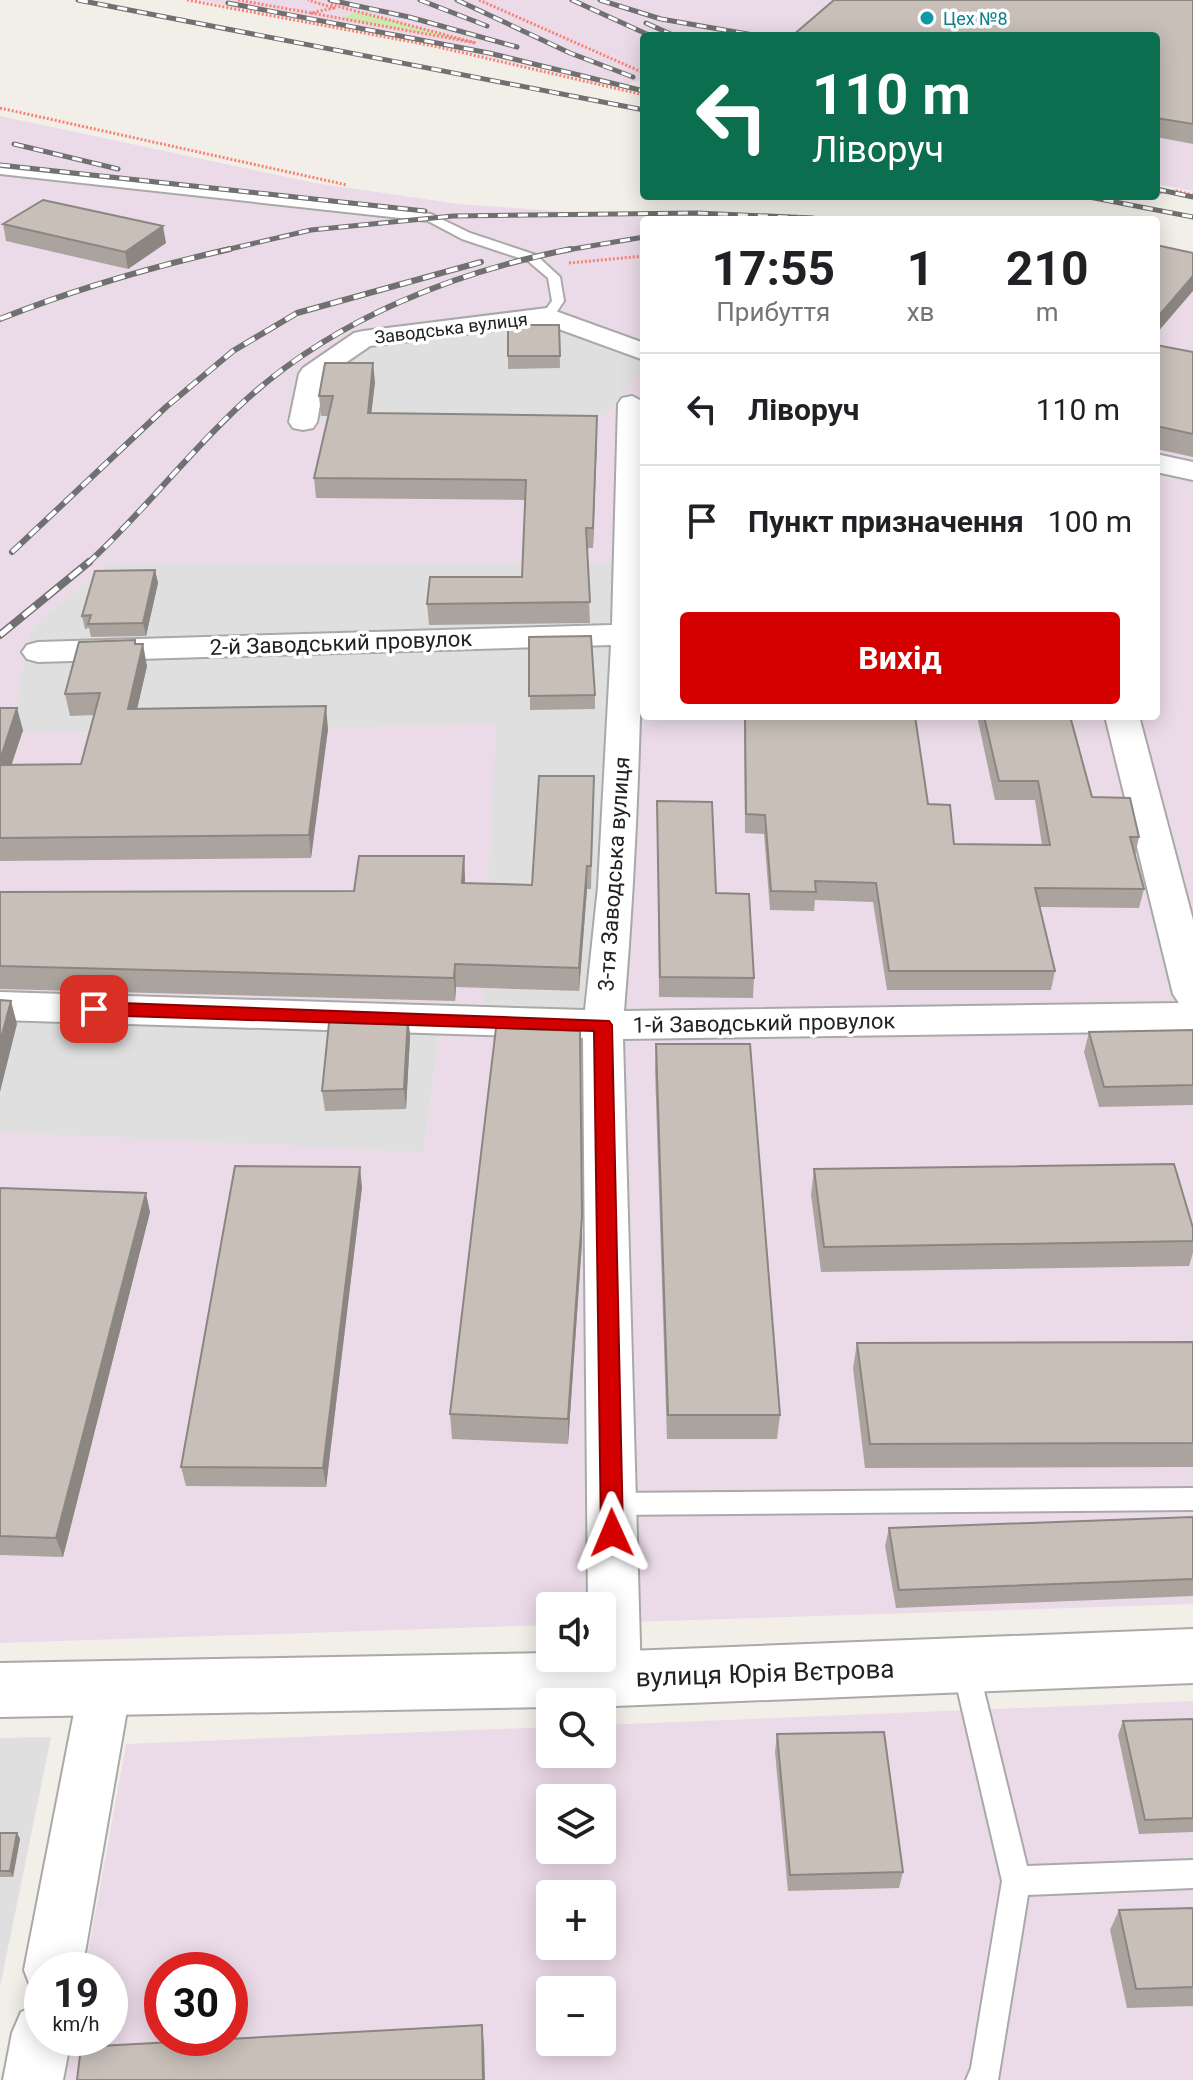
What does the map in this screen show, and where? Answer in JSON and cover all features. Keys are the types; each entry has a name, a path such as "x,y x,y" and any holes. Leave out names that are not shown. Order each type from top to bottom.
{"street":[{"name":"Заводська вулиця","path":"303,422 312,374 363,339 547,316 640,351"},
{"name":"3-тя Заводська вулиця","path":"615,1679 603,1025 636,634 632,404"},
{"path":"1160,464 1193,471"},
{"name":"2-й Заводський провулок","path":"38,652 636,634"},
{"path":"1123,720 1193,994"},
{"name":"1-й Заводський провулок","path":"0,1006 603,1025 1193,1017"},
{"name":"вулиця Юрія Вєтрова","path":"0,1690 615,1679 1193,1656"},
{"path":"56,1952 105,1687"},
{"path":"33,2080 38,2056"}],"lane":[{"path":"0,171 417,215 532,258 554,277 558,301 547,316"},
{"path":"611,1504 1193,1499"},
{"path":"965,1666 1016,1881 985,2075 981,2080"},
{"path":"1016,1881 1193,1874"}],"path":[{"path":"187,0 434,46 640,94"},
{"path":"204,0 223,0"},
{"path":"238,0 476,43 308,0"},
{"path":"479,0 640,71"},
{"path":"311,13 332,11 334,8 329,4"},
{"path":"0,108 349,186"},
{"path":"1160,193 1177,191 1193,195"},
{"path":"542,266 640,256"}],"shaded area":[{"path":"199,0 1193,0 1193,191 1160,185 1160,32 640,32 640,80 619,87 436,45"},
{"path":"0,116 315,183 459,204 640,217 640,351 547,316 363,339 312,374 304,422 606,416 640,371 640,563 109,563 38,622 29,635 11,733 496,724 482,1021 603,1025 624,721 1160,720 1160,259 1193,264 1193,1604 616,1623 616,1592 536,1592 536,1625 0,1643 0,1132 424,1152 441,1020 0,1006"},
{"path":"547,316 640,351 640,371 606,416 303,422 363,339"},
{"path":"109,563 640,563 640,720 784,720 603,1025 482,1021 10,733 29,635 38,622"},
{"path":"0,1006 441,1020 424,1153 0,1132"},
{"path":"1193,1701 1193,2080 65,2080 69,2056 128,2056 128,1952 88,1952 126,1744 536,1728 536,1768 616,1768 616,1724"},
{"path":"51,1737 0,1987 0,1738"}],"green space":[{"path":"356,11 467,41 343,19"}],"building":[{"path":"834,0 1193,0 1193,124 1160,119 1160,32 797,32"},
{"path":"43,200 163,226 125,252 3,224"},
{"path":"1160,246 1193,253 1193,276 1160,314"},
{"path":"508,325 559,325 560,356 508,356"},
{"path":"1160,346 1193,352 1193,434 1160,427"},
{"path":"325,363 373,363 368,413 597,416 593,528 586,528 590,602 427,604 430,577 522,577 526,480 314,478 333,396 319,396"},
{"path":"155,570 143,623 88,624 91,615 82,616 95,571"},
{"path":"591,636 595,695 529,696 529,637"},
{"path":"135,640 135,644 143,644 128,709 326,706 309,835 0,838 0,765 81,764 100,693 65,694 79,642"},
{"path":"0,708 17,708 0,760"},
{"path":"745,720 916,720 928,804 950,805 954,844 1050,845 1038,781 999,781 985,720 1071,720 1092,797 1130,798 1139,837 1130,837 1144,889 1035,888 1055,971 889,971 876,883 815,881 816,892 771,891 765,815 746,814"},
{"path":"539,776 594,776 591,866 587,866 579,968 455,964 454,978 0,966 0,892 354,891 359,856 464,856 462,883 532,885"},
{"path":"657,801 712,802 716,893 749,894 754,978 660,977"},
{"path":"0,1000 11,1001 0,1042"},
{"path":"330,1013 408,1016 404,1089 322,1091"},
{"path":"496,1028 580,1031 582,1216 568,1419 450,1414"},
{"path":"1193,1030 1193,1085 1104,1087 1089,1032"},
{"path":"656,1044 750,1044 780,1415 668,1415"},
{"path":"1174,1164 1193,1228 1193,1241 824,1247 814,1169"},
{"path":"235,1166 360,1167 323,1468 181,1467"},
{"path":"0,1188 146,1193 56,1538 0,1536"},
{"path":"1193,1342 1193,1443 870,1444 857,1343"},
{"path":"1193,1517 1193,1579 899,1590 889,1528"},
{"path":"1193,1719 1193,1818 1145,1820 1123,1721"},
{"path":"884,1732 903,1872 790,1875 777,1734"},
{"path":"0,1833 17,1833 10,1871 0,1871"},
{"path":"1193,1908 1193,1987 1136,1989 1119,1910"},
{"path":"482,2025 483,2080 77,2080 80,2056 128,2056 128,2044 144,2044 144,2056 248,2056 248,2038"}],"railway":[{"path":"78,0 640,109"},
{"path":"330,0 409,17 517,47"},
{"path":"420,0 487,26"},
{"path":"457,0 570,53 633,77"},
{"path":"572,0 642,32"},
{"path":"600,0 661,19 736,32"},
{"path":"228,3 489,53 640,90"},
{"path":"646,23 666,32"},
{"path":"14,144 118,169"},
{"path":"0,165 425,211"},
{"path":"1160,190 1193,197"},
{"path":"1105,200 1193,217"},
{"path":"221,251 311,230 453,216 697,213 767,216"},
{"path":"566,250 640,238"},
{"path":"0,319 114,280 230,249"},
{"path":"566,250 571,249"},
{"path":"89,562 248,398 320,344 399,302 441,285 566,250"},
{"path":"561,251 566,250"},
{"path":"12,552 166,407 233,351 297,313 481,262"},
{"path":"0,635 89,562"}],"place":[{"name":"Цех №8","path":"927,18"}],"route":[{"path":"94,1009 603,1025 612,1533"}]}
